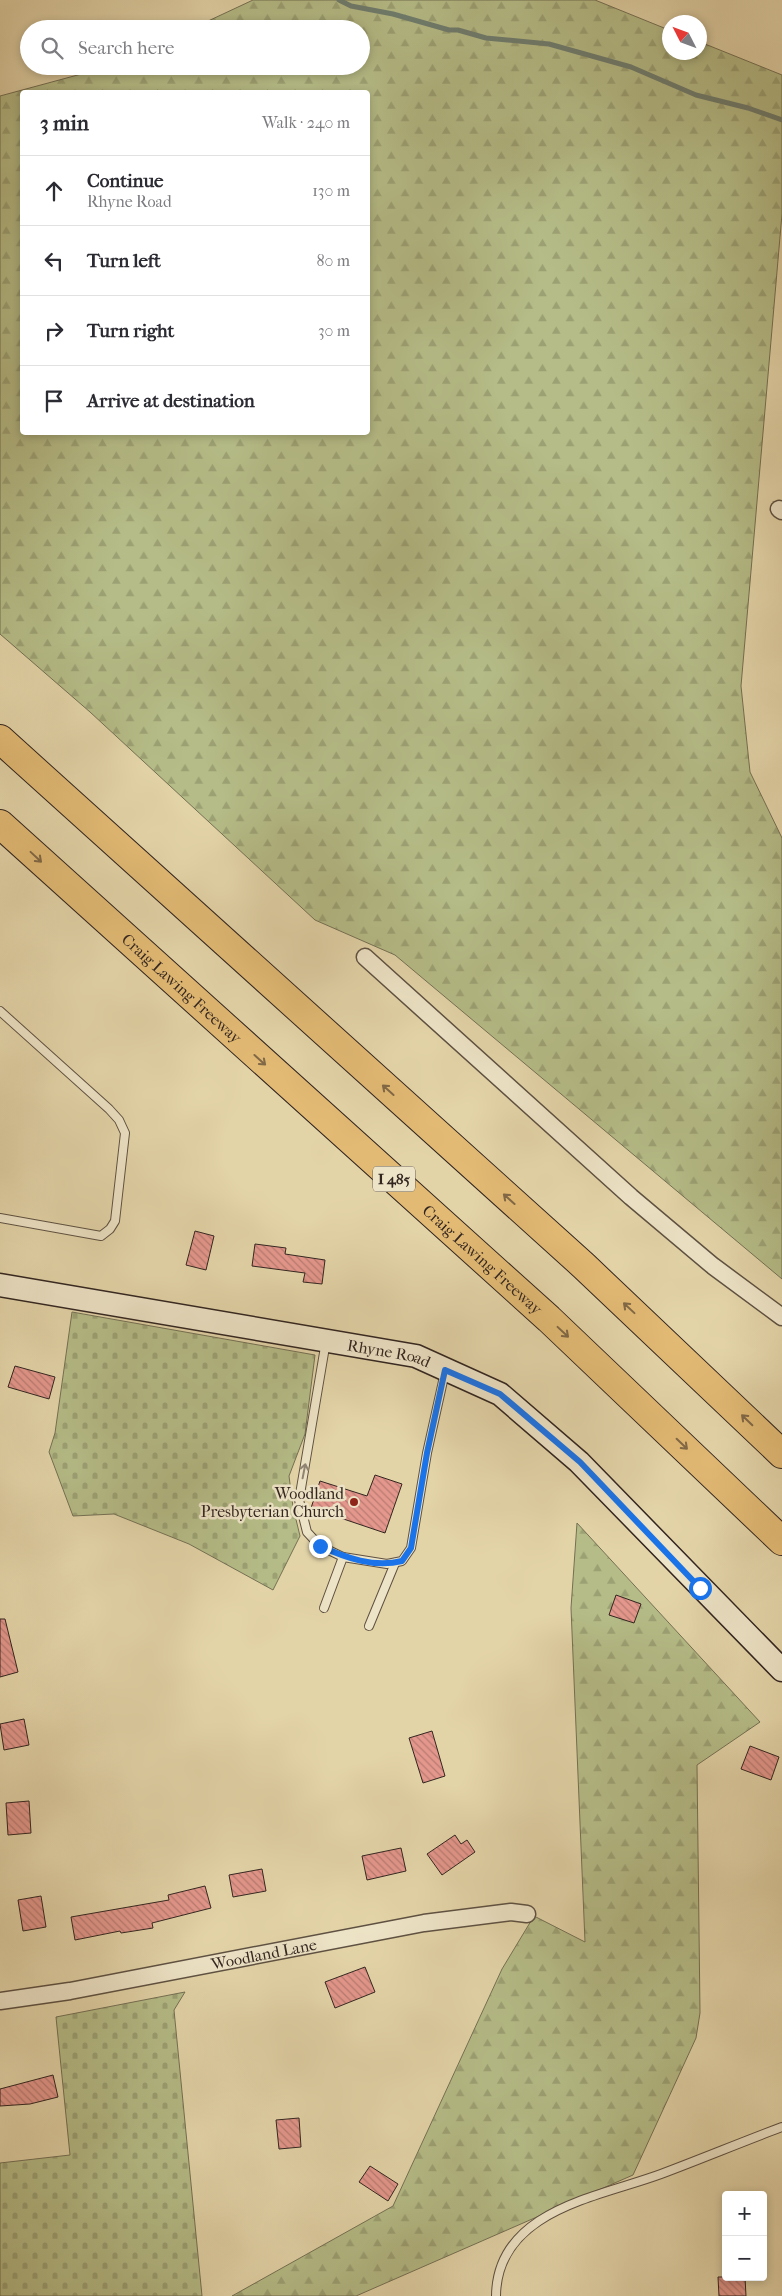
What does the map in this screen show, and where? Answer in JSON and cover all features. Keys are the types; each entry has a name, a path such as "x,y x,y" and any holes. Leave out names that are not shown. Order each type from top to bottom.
{"highway":[{"path":"0,739 584,1266 782,1454"},
{"name":"Craig Lawing Freeway","path":"0,824 549,1319 782,1541"}],"street":[{"path":"365,957 639,1203 713,1266 782,1317"},
{"name":"Rhyne Road","path":"0,1284 416,1356 500,1394 580,1462 782,1670"},
{"name":"Woodland Lane","path":"0,2001 70,1991 424,1923 511,1912 528,1914"}],"lane":[{"path":"0,1011 109,1109 119,1120 125,1134 115,1221 110,1229 101,1236 0,1218"},
{"path":"326,1341 299,1500 307,1532 320,1546 343,1557 380,1564 395,1563 402,1561 411,1548 427,1453 445,1370"},
{"path":"324,1608 343,1557"},
{"path":"369,1626 395,1563"},
{"path":"496,2296 498,2273 508,2250 526,2231 558,2209 596,2194 659,2174 782,2127"}],"green space":[{"path":"253,0 595,0 662,27 662,60 707,60 707,45 782,75 782,214 741,686 750,772 782,838 782,1279 395,955 315,920 90,712 0,634 0,96 20,91 20,435 370,435 370,90 22,90 78,75 370,75 370,20 210,20"},
{"path":"72,1312 315,1355 305,1434 289,1476 293,1507 300,1536 273,1590 189,1544 114,1514 73,1516 49,1452 55,1433"},
{"path":"577,1523 760,1722 697,1765 700,2013 696,2038 633,2175 356,2296 232,2296 393,2206 502,1969 534,1916 585,1942 571,1608"},
{"path":"185,1992 174,2010 202,2296 0,2296 0,2163 70,2155 56,2017"}],"building":[{"path":"195,1231 214,1236 206,1270 186,1265"},
{"path":"255,1244 286,1248 285,1254 325,1260 322,1284 303,1282 305,1273 252,1266"},
{"path":"15,1366 55,1377 49,1399 8,1387"},
{"name":"Woodland Presbyterian Church","path":"375,1475 402,1484 385,1533 311,1508 320,1481 367,1496"},
{"path":"616,1595 641,1604 634,1623 609,1615"},
{"path":"0,1619 5,1619 18,1672 0,1677"},
{"path":"24,1719 29,1745 4,1750 0,1724"},
{"path":"432,1731 445,1776 423,1783 409,1738"},
{"path":"750,1746 779,1757 771,1780 741,1769"},
{"path":"29,1801 31,1833 8,1835 6,1803"},
{"path":"455,1835 461,1844 467,1840 475,1852 442,1875 427,1854"},
{"path":"401,1848 406,1871 367,1880 362,1856"},
{"path":"262,1869 266,1891 233,1897 229,1875"},
{"path":"205,1886 211,1908 152,1923 153,1928 121,1933 120,1931 75,1940 71,1917 169,1900 168,1895"},
{"path":"41,1896 46,1927 23,1931 18,1900"},
{"path":"365,1967 375,1992 335,2008 325,1982"},
{"path":"53,2075 58,2097 30,2104 0,2106 0,2089"},
{"path":"299,2118 301,2147 279,2149 276,2120"},
{"path":"370,2166 398,2184 388,2201 359,2182"},
{"path":"718,2277 722,2277 722,2281 745,2281 746,2296 719,2296"}],"waterway":[{"path":"339,0 351,6 393,14 486,38 549,44 631,67 696,95 748,108 782,120"}],"place":[{"name":"Woodland Presbyterian Church","path":"354,1502"}],"route":[{"path":"320,1546 343,1557 364,1562 387,1564 402,1561 411,1548 427,1453 445,1370 500,1394 580,1462 700,1588"}]}
